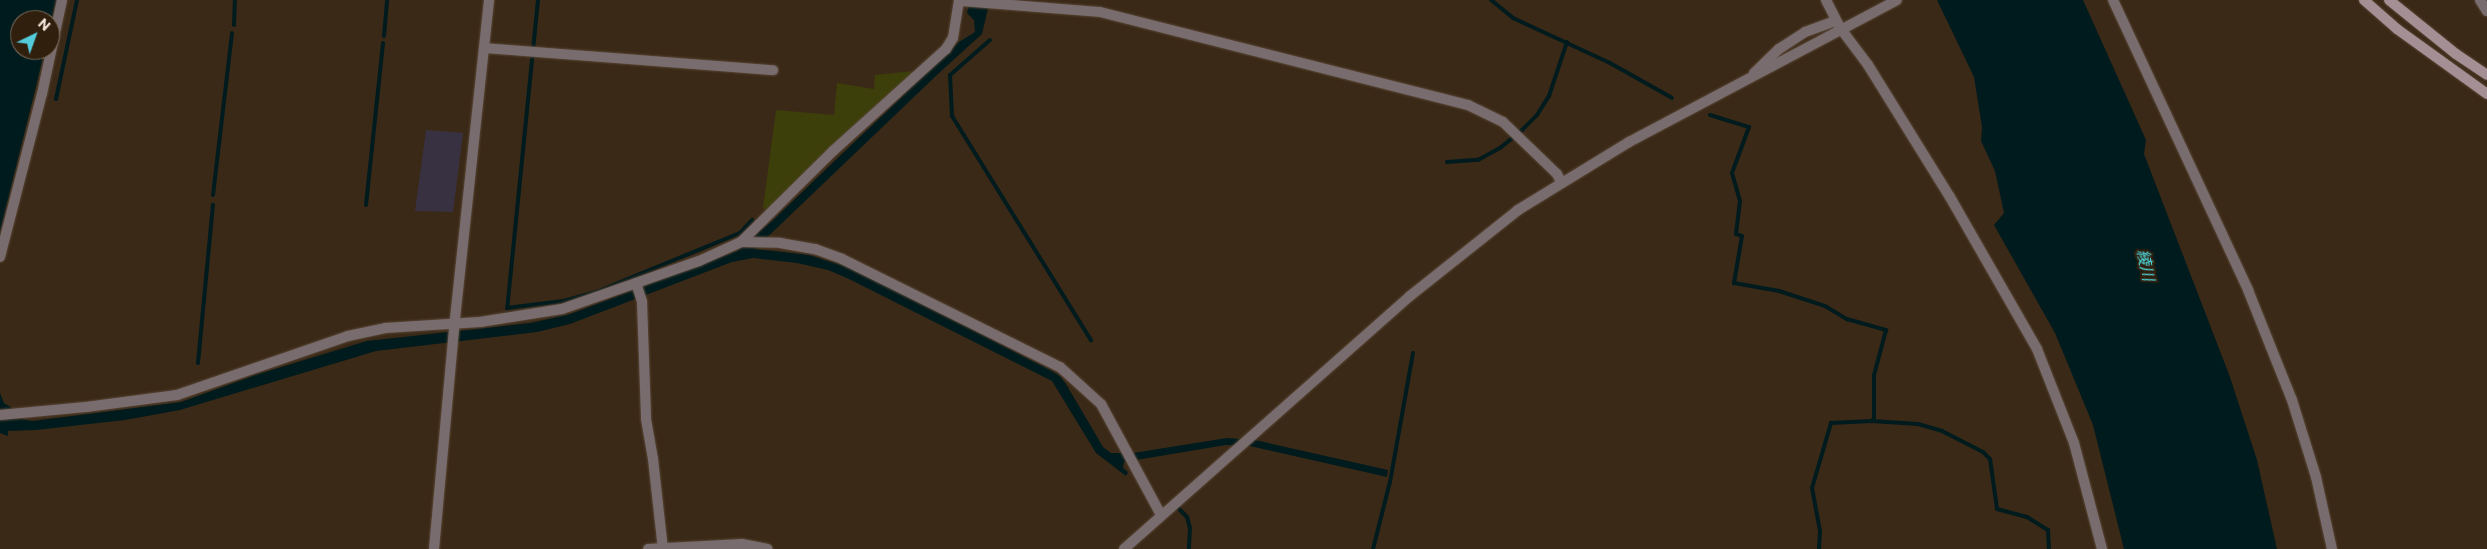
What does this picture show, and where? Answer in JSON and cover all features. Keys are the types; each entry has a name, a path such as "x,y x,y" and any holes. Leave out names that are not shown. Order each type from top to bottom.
{"main road":[{"path":"2364,0 2404,34 2487,94"},
{"path":"2389,0 2456,54 2487,75"}],"street":[{"path":"0,257 42,94 62,0"},
{"path":"434,549 453,344 490,0"},
{"path":"1826,0 1955,205 2037,349 2074,443 2102,549"},
{"path":"1124,549 1410,296 1518,210 1560,182 1628,142 1752,77 1842,25 1897,0"},
{"path":"2112,0 2248,290 2274,354 2292,400 2316,477 2332,549"},
{"path":"2480,0 2487,11"},
{"path":"0,415 178,395 348,336 385,328 455,325 562,309 636,285 699,261 743,242 833,151 946,49 953,38 962,1 1100,12 1468,105 1503,122 1557,174 1560,182"},
{"path":"484,48 773,70"},
{"path":"743,242 764,242 814,249 842,259 1060,367 1101,404 1161,516"},
{"path":"636,285 642,302 646,420 653,459 663,548"},
{"path":"648,549 742,544 768,549"}],"shaded area":[{"path":"914,71 767,210 763,208 776,110 834,115 837,83 874,89 875,75"},
{"path":"426,130 463,133 453,212 415,211"}],"water":[{"path":"0,0 56,0 54,10 10,10 10,60 43,60 0,232"},
{"path":"970,0 990,0 982,34 755,249 810,255 853,269 1050,370 1060,376 1066,384 1103,447 1111,453 1133,453 1227,438 1255,440 1388,470 1387,477 1250,446 1226,445 1124,462 1123,468 1128,472 1126,476 1096,453 1052,381 828,270 797,263 753,258 732,262 570,324 537,332 376,351 180,410 125,420 36,430 8,431 8,436 0,433 0,393 4,403 12,408 20,419 33,421 181,402 255,375 367,341 531,323 570,314 737,251 772,221 959,42 975,32 974,20 967,13"},
{"name":"綾川","path":"1937,0 2083,0 2146,140 2144,154 2230,377 2257,460 2277,549 2124,549 2093,425 2055,333 1994,225 2004,213 1995,171 1981,141 1982,127 1974,77"}],"waterway":[{"path":"56,99 77,0"},
{"path":"234,25 235,0"},
{"path":"384,36 387,0"},
{"path":"538,0 507,308 564,301 596,292 740,233 752,220"},
{"path":"1491,0 1513,18 1610,63 1672,98"},
{"path":"213,195 232,33"},
{"path":"990,40 950,75 952,116 1091,340"},
{"path":"1447,162 1478,160 1500,148 1522,130 1537,115 1549,96 1567,42"},
{"path":"366,205 383,43"},
{"path":"1710,115 1749,127 1732,173 1740,201 1736,234 1742,236 1734,283 1779,291 1825,306 1847,319 1886,330 1874,375 1874,418 1872,421"},
{"path":"198,363 213,205"},
{"path":"1373,549 1390,482 1413,353"},
{"path":"1819,549 1820,531 1812,488 1831,423 1872,421 1918,424 1942,431 1983,452 1990,459 1997,509 2027,517 2048,530 2049,549"},
{"path":"1179,509 1187,517 1190,528 1189,549"}]}
